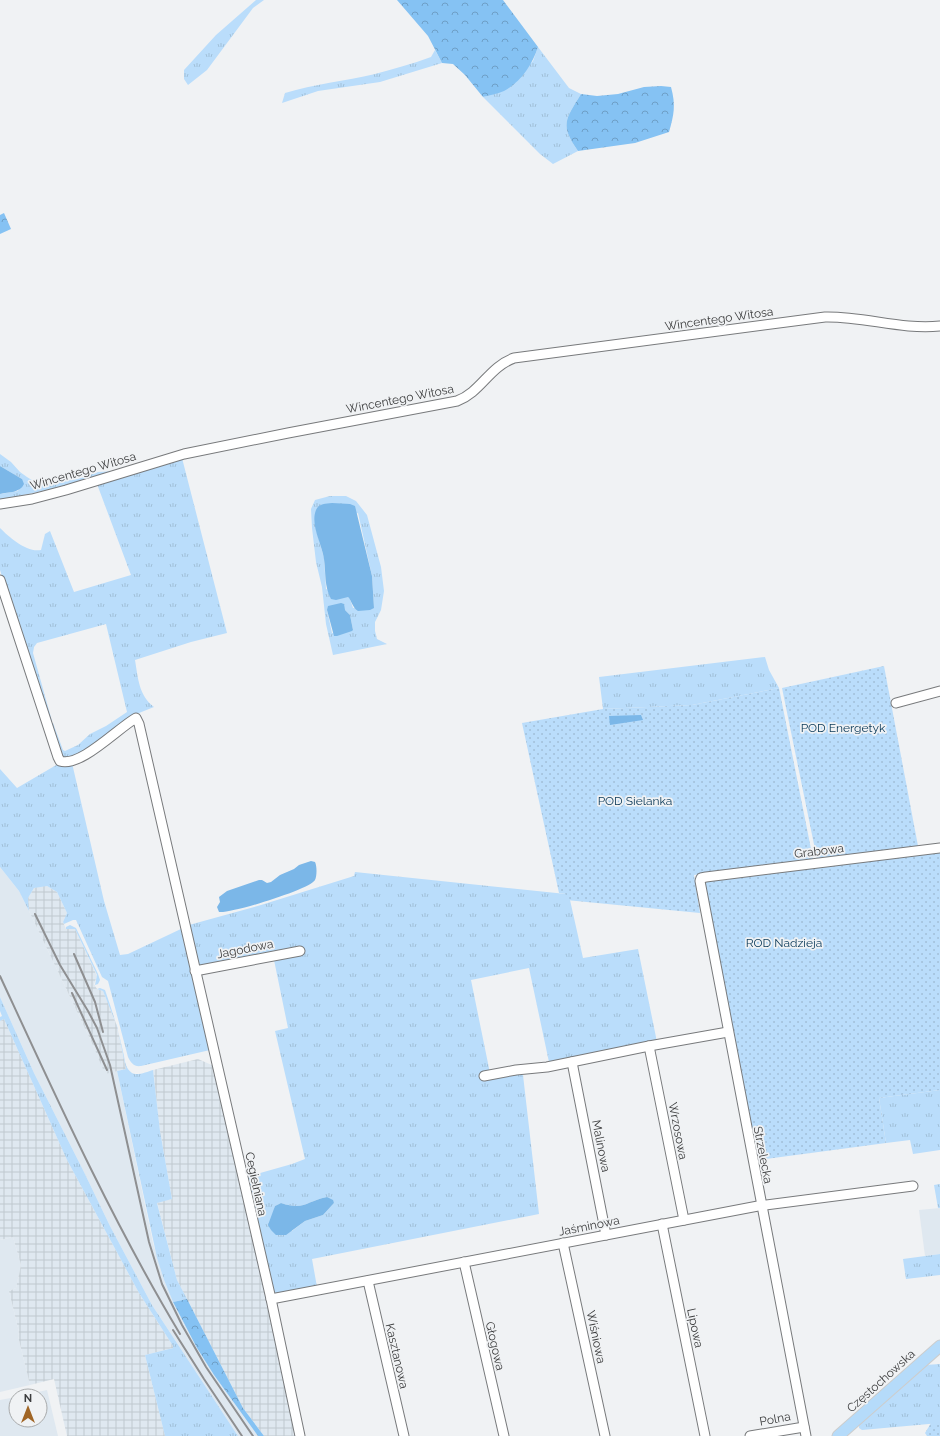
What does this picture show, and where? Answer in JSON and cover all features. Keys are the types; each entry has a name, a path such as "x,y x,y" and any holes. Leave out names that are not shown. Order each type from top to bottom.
{"main road":[{"name":"Częstochowska","path":"838,1436 940,1346"}],"street":[{"name":"Wincentego Witosa","path":"0,504 32,499 59,492 189,453 457,401 471,393 500,365 514,358 825,317 850,318 910,327 940,326"},
{"name":"Cegielniana","path":"0,580 43,716 60,761 69,762 84,756 94,750 128,722 136,718 138,721 271,1299 300,1436"},
{"path":"896,703 940,693"},
{"name":"Grabowa","path":"701,878 940,848"},
{"name":"Strzelecka","path":"701,878 700,884 806,1436"},
{"name":"Jagodowa","path":"195,971 300,951"},
{"path":"484,1076 572,1062 728,1032"},
{"name":"Wrzosowa","path":"649,1046 684,1220"},
{"name":"Malinowa","path":"572,1062 606,1235"},
{"name":"Jaśminowa","path":"271,1299 761,1206 913,1186"},
{"name":"Lipowa","path":"662,1224 705,1436"},
{"name":"Wiśniowa","path":"563,1243 605,1436"},
{"name":"Głogowa","path":"464,1262 504,1436"},
{"name":"Kasztanowa","path":"368,1281 404,1436"},
{"name":"Polna","path":"750,1436 804,1427"}],"shaded area":[{"path":"0,466 22,479 24,484 20,489 14,492 0,494"},
{"path":"323,504 350,504 355,506 372,576 374,608 370,610 358,611 354,608 348,597 336,600 331,599 329,594 326,584 323,553 314,522 317,508"},
{"path":"341,603 344,604 345,610 350,615 353,630 334,636 327,610 328,606"},
{"path":"641,715 643,720 610,725 609,716"},
{"path":"311,861 315,862 316,876 315,880 310,884 286,895 270,900 226,912 219,912 217,907 220,902 219,897 227,891 259,880 267,883 271,882 280,875 294,869 299,865"},
{"path":"0,867 19,891 105,1073 117,1071 153,1243 164,1280 173,1302 197,1348 214,1375 258,1436 238,1436 152,1305 110,1226 34,1073 0,997"},
{"path":"47,886 57,892 67,913 63,922 66,929 75,929 97,976 94,984 97,989 103,991 117,1026 126,1069 105,1074 92,1043 29,911 28,898 34,888"},
{"path":"4,1019 67,1160 139,1293 173,1346 173,1348 145,1355 165,1436 67,1436 54,1379 30,1385 9,1291 16,1288 21,1265 13,1237 0,1240 0,1021"},
{"path":"198,1059 214,1066 241,1182 296,1436 264,1436 243,1408 177,1280 157,1202 172,1199 160,1131 153,1070"},
{"path":"327,1197 333,1200 334,1203 323,1215 305,1221 286,1235 276,1235 268,1225 275,1206 281,1203 301,1206"},
{"path":"940,1208 940,1254 925,1256 919,1210"},
{"path":"13,1237 21,1265 16,1288 9,1291 30,1385 17,1388 8,1388 8,1390 0,1392 0,1240"},
{"path":"48,1394 58,1436 0,1436 0,1400 8,1398 8,1428 48,1428"}],"green space":[{"path":"256,0 264,0 253,8 207,70 188,85 184,79 184,70 216,35"},
{"path":"397,0 503,0 538,47 533,60 516,83 504,91 483,97 465,75 453,64 442,63 428,36"},
{"path":"538,47 569,88 581,94 571,110 567,122 569,135 578,151 553,164 540,154 483,97 504,90 533,61"},
{"path":"435,50 442,63 380,82 318,91 282,103 285,93 307,87 375,74 417,62 431,57"},
{"path":"644,87 671,87 673,93 674,110 669,132 635,143 578,151 569,135 567,122 571,110 581,94 597,96 618,94"},
{"path":"4,213 11,229 0,234 0,215"},
{"path":"0,454 27,477 35,482 43,484 78,479 98,472 116,471 75,484 0,500 0,494 18,491 22,479 0,466"},
{"path":"182,458 227,633 191,642 135,660 138,680 142,692 149,703 154,707 134,715 92,749 63,760 48,725 53,723 63,750 65,751 78,745 90,734 106,726 127,712 106,624 37,643 34,647 33,653 52,721 48,723 0,570 0,528 19,544 36,550 41,550 45,534 50,531 74,592 131,575 97,484"},
{"path":"330,496 346,496 356,501 367,515 381,567 384,591 381,610 375,622 375,631 377,639 387,644 333,655 326,624 322,587 316,562 312,528 311,509 315,500","holes":["358,513 372,576 374,608 353,608 348,597 326,589 324,558 316,529","327,610 345,610 350,615 353,630 332,633"]},
{"path":"765,657 769,670 779,688 692,705 603,709 599,677"},
{"name":"POD Energetyk","path":"884,666 918,846 817,859 782,688"},
{"name":"POD Sielanka","path":"779,688 813,859 694,875 700,913 566,900 566,894 559,893 522,723 603,709 692,705"},
{"path":"72,763 104,901 120,955 128,954 183,928 210,1050 141,1066 136,1066 133,1064 128,1057 108,981 102,977 76,920 64,924 63,922 67,913 57,892 47,886 34,888 28,898 29,911 19,891 0,867 0,769 17,788 58,764 63,766"},
{"name":"ROD Nadzieja","path":"940,852 940,1090 879,1098 886,1143 758,1160 704,885 707,882"},
{"path":"355,872 566,894 566,900 570,900 583,958 638,949 657,1042 549,1062 529,968 471,980 491,1078 517,1074 523,1075 539,1214 312,1259 317,1287 273,1295 246,1177 305,1159 275,1031 288,1028 274,960 199,967 189,925 261,905 354,876","holes":["327,1197 334,1203 323,1215 305,1221 292,1231 274,1210 275,1206 281,1203 301,1206"]},
{"path":"70,925 76,928 98,974 100,980 98,984 95,985 97,975 75,929 66,929 66,927"},
{"path":"100,988 105,990 116,1022 103,991 97,989"},
{"path":"0,997 34,1073 110,1226 152,1305 238,1436 165,1436 145,1355 173,1348 173,1346 139,1293 67,1160 4,1019 0,1021 0,1017 2,1016 0,1011"},
{"path":"118,1032 125,1063 130,1071 137,1074 153,1070 160,1131 172,1199 157,1203 177,1280 187,1299 173,1302 157,1258 117,1071 126,1069"},
{"path":"940,1090 940,1150 913,1154 910,1140 886,1143 879,1098"},
{"path":"940,1184 940,1208 938,1208 934,1185"},
{"path":"940,1254 940,1275 906,1279 903,1259"},
{"path":"187,1299 243,1408 264,1436 258,1436 214,1375 197,1348 173,1302"},
{"path":"940,1364 940,1423 862,1430 859,1428 859,1424 925,1365"},
{"path":"931,1423 940,1423 940,1436 927,1436 925,1433"}],"railway":[{"path":"35,914 60,965 97,1028 110,1065 149,1242 162,1284 182,1325 206,1367 253,1436"},
{"path":"74,954 95,1002 103,1032"},
{"path":"0,976 63,1112 107,1202 180,1334"},
{"path":"72,993 107,1070"},
{"path":"173,1330 242,1436"}]}
